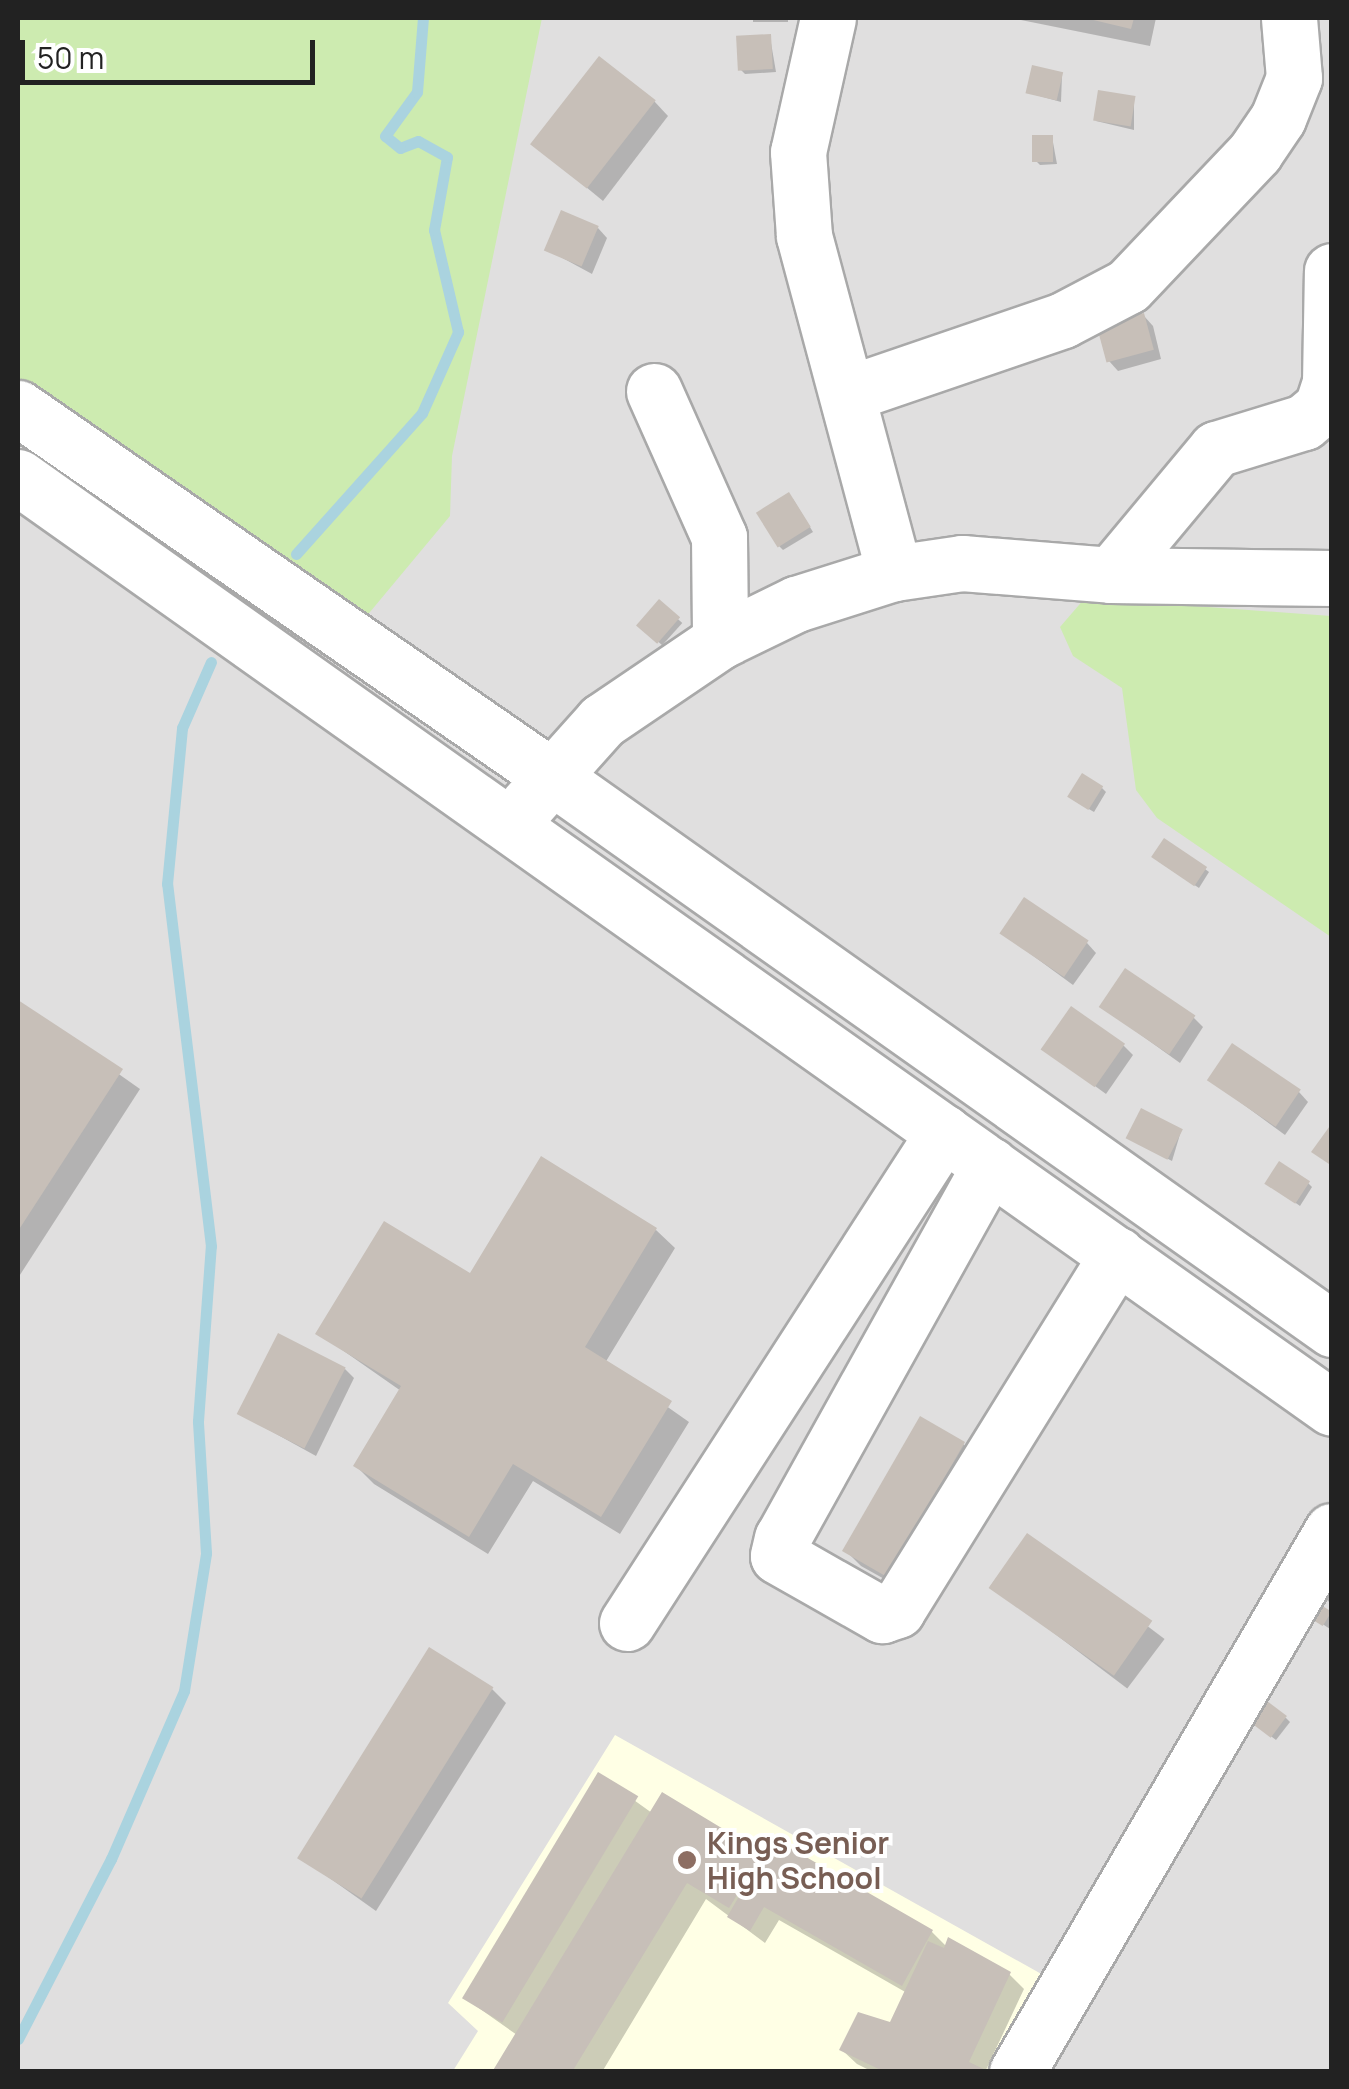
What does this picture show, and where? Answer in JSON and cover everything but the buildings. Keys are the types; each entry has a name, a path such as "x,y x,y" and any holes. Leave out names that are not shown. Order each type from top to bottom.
{"street":[{"path":"828,18 798,152 804,236 894,573"},
{"path":"847,394 1063,320 1128,286 1254,152 1278,118 1294,78 1289,18"},
{"path":"1111,576 1216,449 1304,422 1322,408 1330,382 1332,271"},
{"path":"654,391 719,537 720,641"},
{"path":"18,408 548,774 1332,1329"},
{"path":"18,477 1332,1408"},
{"path":"511,828 548,774 602,721 720,641 796,604 894,573 962,563 1111,576 1332,578"},
{"path":"626,1623 944,1132"},
{"path":"990,1165 782,1538 778,1556 882,1615 897,1610 1117,1255"},
{"path":"1018,2072 1332,1531"}],"shaded area":[{"path":"18,18 1331,18 1331,2071 18,2071"},
{"name":"Kings Senior High School","path":"615,1735 1061,1985 1012,2072 453,2071 478,2031 448,2003"}],"green space":[{"path":"18,18 542,18 452,456 450,516 360,624 18,386"},
{"path":"1085,598 1331,616 1331,937 1157,818 1136,790 1122,688 1073,656 1060,627"}],"waterway":[{"path":"296,554 422,413 458,332 434,230 447,157 418,141 400,148 385,136 417,92 423,18"},
{"path":"18,2039 111,1859 184,1691 206,1553 198,1421 211,1246 167,884 182,728 211,662"}],"place":[{"name":"Kings Senior High School","path":"687,1860"}]}
